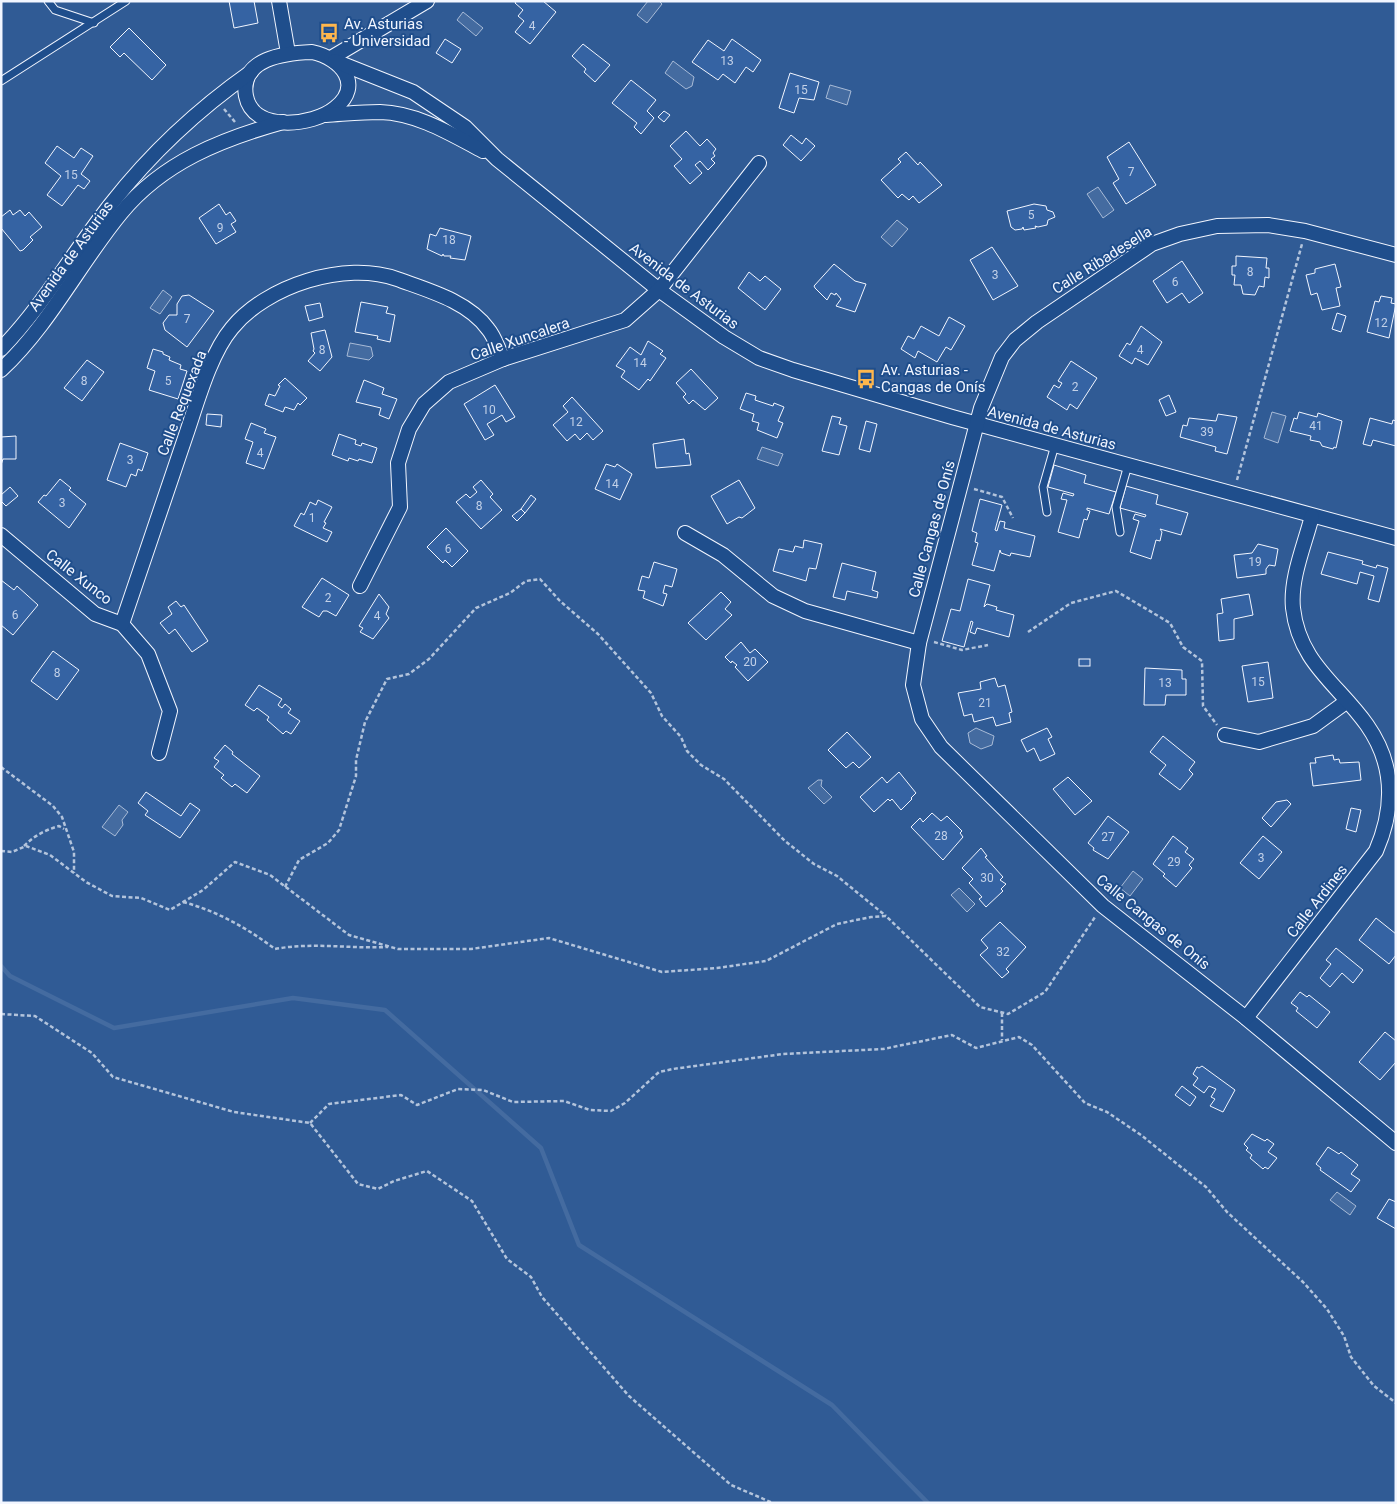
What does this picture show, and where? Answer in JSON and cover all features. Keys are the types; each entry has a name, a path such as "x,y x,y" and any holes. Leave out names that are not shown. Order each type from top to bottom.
{"street":[{"path":"279,1 288,53"},
{"path":"333,59 427,1"},
{"path":"312,52 333,59 342,67 347,76 348,86 341,101 325,115 312,119 283,122 266,120 254,113 247,102 245,90 251,72 265,60 288,53 312,52"},
{"name":"Avenida de Asturias","path":"333,59 413,92 465,127 497,159 659,290 724,337 759,358 862,391 977,424 1396,538"},
{"name":"Avenida de Asturias","path":"1,350 25,325 110,205 155,151 214,98 251,72"},
{"name":"Avenida de Asturias","path":"325,115 381,112 414,118 440,128 497,159"},
{"name":"Avenida de Asturias","path":"1,370 36,334 121,213 151,184 196,152 244,133 283,122"},
{"name":"Calle Xuncalera","path":"360,586 400,507 398,463 409,430 424,404 449,382 503,359 625,320 659,290 759,163"},
{"name":"Calle Ribadesella","path":"977,424 992,376 1002,357 1015,340 1037,322 1152,244 1180,234 1217,226 1268,225 1305,231 1396,255"},
{"name":"Calle Requexada","path":"122,624 209,368 231,328 261,302 298,283 341,274 386,275 445,297 474,314 488,328 503,359"},
{"name":"Calle Cangas de Onís","path":"977,424 920,640 913,685 922,719 941,747 1103,906 1246,1018 1396,1143"},
{"name":"Calle Ardines","path":"1246,1018 1376,851 1386,828 1393,794 1380,749 1367,725 1316,667 1300,639 1293,608 1295,581 1312,516"},
{"path":"685,533 723,555 772,596 805,610 920,640"},
{"name":"Calle Xunco","path":"1,535 95,614 122,624 148,654 170,711 159,753"},
{"path":"1225,735 1259,742 1313,726 1346,702"}],"lane":[{"path":"48,1 55,10 94,23"},
{"path":"1,81 126,1"},
{"path":"1047,512 1043,487 1054,445"},
{"path":"1120,532 1116,507 1128,465"}],"path":[{"path":"214,98 244,133"},
{"path":"1233,494 1305,231"},
{"path":"960,486 1002,497 1013,518"},
{"path":"285,887 298,860 328,843 339,830 356,776 356,760 365,722 387,679 409,674 429,659 476,608 510,594 526,581 540,579 560,601 598,634 651,693 662,716 681,737 687,751 697,761 724,780 785,841 814,864 837,876 886,916 980,1007 1008,1014 1045,992 1103,906"},
{"path":"1028,632 1071,603 1116,591 1170,623 1183,646 1202,661 1203,706 1225,735"},
{"path":"920,640 962,650 988,645"},
{"path":"1,767 53,806 62,817 74,852 74,873"},
{"path":"1,851 12,852 24,847 34,836 51,828 59,826 65,830"},
{"path":"24,847 50,855 74,873 112,896 141,898 170,910 203,890 235,862 270,875 350,935 392,947"},
{"path":"183,902 206,908 244,928 275,949 294,946 359,949 392,947 471,949 548,938 662,972 717,968 766,961 837,924 886,916"},
{"path":"1002,1013 1002,1040"},
{"path":"1,1014 35,1016 92,1054 113,1077 234,1112 310,1123 358,1184 378,1189 394,1181 427,1171 472,1200 508,1259 531,1277 542,1297 629,1396 731,1485 773,1503"},
{"path":"310,1123 329,1104 401,1095 417,1105 458,1089 483,1090 513,1102 564,1101 590,1110 611,1111 625,1103 659,1072 672,1069 783,1054 883,1048 952,1035 976,1048 1019,1037 1032,1045 1085,1103 1108,1112 1141,1135 1206,1187 1227,1212 1303,1282 1327,1309 1344,1336 1351,1357 1374,1386 1396,1403"}],"shaded area":[{"path":"1,1 1396,1 1396,1503 1,1503"},
{"path":"648,1 659,1 662,4 647,23 637,15"},
{"path":"463,12 483,28 476,36 457,20"},
{"path":"673,61 694,77 692,86 686,89 665,73"},
{"path":"830,85 851,91 847,105 826,98"},
{"path":"1098,187 1114,210 1103,218 1087,194"},
{"path":"897,220 908,229 892,247 881,237"},
{"path":"163,290 172,297 160,314 150,308"},
{"path":"350,343 371,347 373,356 369,360 347,356"},
{"path":"1272,412 1286,416 1278,443 1264,438"},
{"path":"762,447 783,454 778,466 757,459"},
{"path":"976,728 994,736 992,745 981,749 970,743 968,733"},
{"path":"818,780 822,780 821,786 832,797 824,804 808,788"},
{"path":"119,805 128,812 122,820 123,825 115,836 102,827"},
{"path":"1133,871 1143,879 1130,896 1120,888"},
{"path":"959,888 975,904 967,912 951,895"},
{"path":"1337,1192 1356,1206 1350,1215 1330,1200"}],"building":[{"path":"229,1 254,1 258,23 234,28"},
{"path":"516,1 543,1 556,12 530,44 515,32 524,21 518,16 523,10 515,3"},
{"path":"129,28 166,65 152,80 124,53 120,57 110,47"},
{"path":"445,39 461,49 452,63 436,53"},
{"path":"732,39 761,60 753,72 746,67 735,83 723,74 718,80 692,62 708,40 724,51"},
{"path":"583,44 610,65 595,82 584,72 586,69 572,56"},
{"path":"790,73 819,82 814,100 799,98 794,113 779,108"},
{"path":"631,80 656,100 647,111 654,118 641,134 634,127 637,123 612,103"},
{"path":"664,111 670,115 664,122 658,117"},
{"path":"686,131 700,146 707,139 716,149 713,153 715,156 711,159 715,163 708,170 700,161 695,165 702,173 690,184 674,166 682,159 670,146"},
{"path":"791,135 802,144 806,138 815,146 801,161 783,145"},
{"path":"1129,142 1156,185 1126,204 1113,183 1119,179 1107,157"},
{"path":"57,146 74,158 81,148 93,156 81,174 90,181 84,189 78,185 62,206 47,195 61,176 45,163"},
{"path":"906,152 918,165 920,162 942,185 919,203 913,196 909,200 902,194 898,198 881,180 901,162 898,159"},
{"path":"219,204 226,215 230,212 236,221 231,224 236,232 216,244 199,218"},
{"path":"1034,204 1046,206 1047,210 1053,212 1055,217 1048,220 1047,225 1035,226 1036,228 1024,230 1023,227 1022,229 1015,230 1011,227 1007,211"},
{"path":"10,210 13,215 20,210 25,216 29,212 42,227 30,237 33,240 20,251 1,228 1,217"},
{"path":"440,228 471,236 465,260 450,258 451,256 444,256 443,254 442,256 427,249 430,234 436,236"},
{"path":"992,247 1018,286 993,300 970,260"},
{"path":"1236,256 1267,258 1266,268 1269,268 1269,278 1265,277 1264,287 1259,286 1255,295 1243,294 1241,285 1234,285 1235,275 1232,275 1232,266 1236,266"},
{"path":"1182,261 1203,293 1189,303 1182,293 1167,303 1153,281"},
{"path":"834,264 855,281 866,284 855,312 836,306 841,299 836,293 835,295 831,293 827,300 814,286"},
{"path":"1335,264 1341,287 1336,288 1340,306 1322,310 1317,293 1311,295 1306,275 1315,273 1315,269"},
{"path":"749,272 760,281 765,276 781,289 765,310 738,288"},
{"path":"189,295 214,311 187,347 165,330 163,323 169,315 177,315 177,304 182,296"},
{"path":"1381,296 1392,298 1391,303 1396,304 1389,338 1367,332 1375,301 1379,302"},
{"path":"361,302 388,307 386,313 395,315 390,342 377,339 378,336 355,332"},
{"path":"320,303 323,317 309,321 305,306"},
{"path":"1337,313 1346,316 1341,332 1332,329"},
{"path":"949,317 965,326 951,350 946,347 937,362 918,351 915,358 901,349 908,336 914,339 921,326 939,336"},
{"path":"1141,326 1162,342 1148,365 1135,358 1132,364 1119,356 1127,343 1130,345"},
{"path":"325,330 332,357 320,371 308,361 315,353 313,351 311,333"},
{"path":"648,341 663,351 660,354 666,358 650,381 648,379 639,390 621,377 625,371 616,366 630,347 641,355"},
{"path":"153,349 163,352 163,354 170,357 169,360 181,365 180,369 187,371 178,399 149,390 155,371 147,368"},
{"path":"87,360 104,372 82,401 64,388"},
{"path":"1071,361 1097,378 1077,409 1070,404 1067,410 1047,397 1054,385 1059,388 1062,383 1058,381"},
{"path":"691,369 718,398 705,410 693,400 689,404 683,397 686,394 676,383"},
{"path":"285,378 307,398 300,405 298,403 294,410 285,407 283,412 265,405 269,394 275,396 280,386 278,385"},
{"path":"364,380 384,388 382,394 397,399 389,419 379,415 381,408 356,402"},
{"path":"495,385 515,417 506,422 502,415 487,424 494,435 485,440 464,404"},
{"path":"746,393 756,396 755,400 773,406 774,403 784,407 778,421 783,423 777,438 757,430 759,423 752,421 754,414 740,409"},
{"path":"1169,395 1176,412 1166,416 1159,400"},
{"path":"572,397 603,431 593,440 587,433 580,440 575,434 567,441 553,425 568,412 563,406"},
{"path":"1299,412 1317,417 1318,413 1342,421 1336,448 1322,446 1320,442 1310,440 1311,436 1290,431 1294,418 1297,419"},
{"path":"207,414 222,415 221,427 206,425"},
{"path":"1218,414 1237,417 1227,454 1215,451 1216,447 1180,437 1183,425 1187,426 1189,418 1216,421"},
{"path":"832,416 841,418 839,424 847,426 839,455 822,451"},
{"path":"1370,418 1392,424 1393,420 1396,421 1396,446 1373,440 1371,446 1363,444"},
{"path":"866,421 877,424 870,452 859,449"},
{"path":"251,423 266,429 264,433 276,437 264,469 246,463 253,442 245,439"},
{"path":"339,434 356,440 355,444 361,446 362,443 377,448 372,463 349,458 348,461 332,455"},
{"path":"16,436 16,459 3,459 1,465 1,437"},
{"path":"684,439 686,454 689,453 691,465 656,468 653,444"},
{"path":"120,443 148,453 142,471 138,469 136,476 131,474 126,487 107,480"},
{"path":"606,464 615,467 617,464 632,474 620,500 595,489"},
{"path":"1054,465 1086,475 1084,483 1116,492 1109,514 1087,508 1090,511 1087,520 1084,519 1079,538 1058,532 1067,500 1061,499 1063,493 1073,496 1074,494 1048,487"},
{"path":"60,479 71,488 69,490 86,504 69,528 38,502 44,495 46,496"},
{"path":"481,480 493,494 490,497 502,510 481,529 456,502 466,494 470,498 477,492 473,487"},
{"path":"739,480 755,508 742,518 739,517 727,524 711,496"},
{"path":"1126,486 1158,495 1156,504 1188,513 1181,535 1160,529 1162,532 1160,541 1156,540 1151,559 1130,552 1139,521 1133,519 1135,514 1145,517 1146,515 1120,508"},
{"path":"10,487 18,496 6,506 1,501 1,495"},
{"path":"531,495 536,499 525,513 521,509"},
{"path":"980,499 1002,505 995,530 997,531 1000,521 1005,522 1004,528 1035,536 1030,557 1011,553 1010,556 1001,553 1000,550 994,571 972,565 978,543 975,542 977,533 972,531"},
{"path":"318,500 332,507 323,528 332,532 327,542 294,526 301,513 304,515 310,502 316,505"},
{"path":"521,509 525,513 517,521 512,516"},
{"path":"446,528 468,551 452,567 445,560 443,563 427,547"},
{"path":"804,540 822,544 816,569 809,568 806,581 773,571 779,549 793,552 795,546 803,548"},
{"path":"1258,544 1278,549 1275,566 1269,565 1266,569 1266,574 1237,578 1234,555 1252,553"},
{"path":"1328,552 1363,561 1362,564 1376,568 1377,565 1388,568 1379,602 1368,599 1374,576 1360,572 1357,584 1321,574"},
{"path":"654,562 677,569 672,587 665,585 663,593 667,594 663,606 643,598 645,591 638,590 642,576 649,578"},
{"path":"842,563 876,572 872,590 878,592 877,598 847,591 845,600 833,597"},
{"path":"322,578 349,595 336,616 323,611 319,617 302,607"},
{"path":"968,579 990,585 984,607 987,604 997,607 996,610 1014,615 1009,637 977,628 975,634 970,632 973,622 971,621 964,647 942,641 951,609 960,611"},
{"path":"1,580 14,590 17,586 38,605 13,635 1,625"},
{"path":"721,592 731,602 725,609 732,615 706,640 688,623"},
{"path":"379,594 389,607 386,614 389,618 373,639 360,632 363,628 359,626"},
{"path":"1249,594 1253,615 1234,619 1234,639 1219,641 1217,614 1223,613 1221,599"},
{"path":"176,601 181,607 184,605 208,641 192,652 175,629 169,634 160,623 172,614 168,607"},
{"path":"741,642 750,653 755,649 768,662 748,681 735,667 737,665 732,661 731,663 725,657"},
{"path":"53,651 79,670 57,700 31,681"},
{"path":"1079,659 1090,659 1090,666 1079,666"},
{"path":"1268,662 1273,698 1248,702 1242,666"},
{"path":"1145,668 1182,670 1182,679 1186,679 1186,695 1166,695 1165,705 1144,705"},
{"path":"995,678 998,687 1005,685 1012,712 1009,713 1011,722 996,726 993,717 974,722 972,714 964,716 958,693 981,689 980,682"},
{"path":"259,685 282,699 278,705 282,708 285,704 291,709 288,713 300,721 291,734 286,731 283,734 267,720 269,717 257,708 254,711 245,705"},
{"path":"1047,728 1052,737 1048,739 1055,754 1040,761 1034,748 1027,752 1021,740"},
{"path":"847,732 871,757 859,768 853,762 846,768 828,750"},
{"path":"1163,736 1195,762 1189,770 1193,774 1180,790 1159,774 1166,765 1150,752"},
{"path":"225,745 233,752 232,754 260,776 247,793 235,784 232,787 221,778 224,775 214,767 219,761 214,758"},
{"path":"1333,755 1334,760 1339,759 1340,763 1359,762 1361,780 1313,786 1310,763 1316,763 1315,758"},
{"path":"899,772 916,793 901,810 892,799 890,801 888,799 874,812 860,797 882,777 887,783"},
{"path":"1068,777 1092,801 1075,815 1053,789"},
{"path":"146,792 181,816 190,803 200,810 180,838 145,815 148,811 138,803"},
{"path":"1287,800 1291,804 1271,827 1262,818 1276,802"},
{"path":"1351,808 1361,810 1356,832 1346,829"},
{"path":"932,813 941,821 947,816 962,831 960,833 963,837 943,860 911,827 920,818 923,822"},
{"path":"1108,816 1129,832 1108,859 1093,850 1094,848 1088,843"},
{"path":"1173,836 1188,848 1185,852 1194,859 1189,865 1192,868 1176,887 1153,864"},
{"path":"1263,836 1282,852 1259,879 1240,863"},
{"path":"981,848 987,856 985,857 1003,877 1000,880 1006,884 1001,889 1003,891 986,907 979,899 982,897 969,883 973,879 962,868"},
{"path":"1376,918 1396,934 1396,955 1389,964 1359,940"},
{"path":"1000,922 1026,947 1006,969 1009,972 1002,978 980,955 988,948 981,940"},
{"path":"1336,948 1363,970 1353,983 1342,973 1330,987 1320,978 1331,964 1326,960"},
{"path":"1300,992 1307,997 1309,995 1330,1012 1317,1028 1296,1011 1298,1008 1291,1003"},
{"path":"1385,1032 1396,1041 1396,1062 1380,1080 1359,1062"},
{"path":"1202,1066 1235,1090 1223,1112 1210,1106 1215,1099 1211,1097 1216,1089 1209,1086 1204,1093 1193,1085 1198,1078 1193,1074 1197,1067"},
{"path":"1182,1086 1196,1097 1190,1106 1175,1095"},
{"path":"1252,1134 1265,1141 1267,1139 1274,1144 1268,1152 1277,1158 1268,1169 1265,1167 1263,1169 1250,1158 1252,1155 1246,1150 1248,1148 1244,1144"},
{"path":"1328,1147 1339,1154 1341,1152 1358,1165 1351,1174 1360,1180 1351,1192 1320,1170 1321,1168 1316,1164"},
{"path":"1389,1199 1396,1202 1396,1229 1377,1218"}],"waterway":[{"path":"1,966 10,976 114,1028 293,998 385,1010 541,1148 579,1245 832,1405 928,1503"}],"place":[{"name":"Av. Asturias - Universidad","path":"329,33"},
{"name":"Av. Asturias - Cangas de Onís","path":"866,379"}]}
